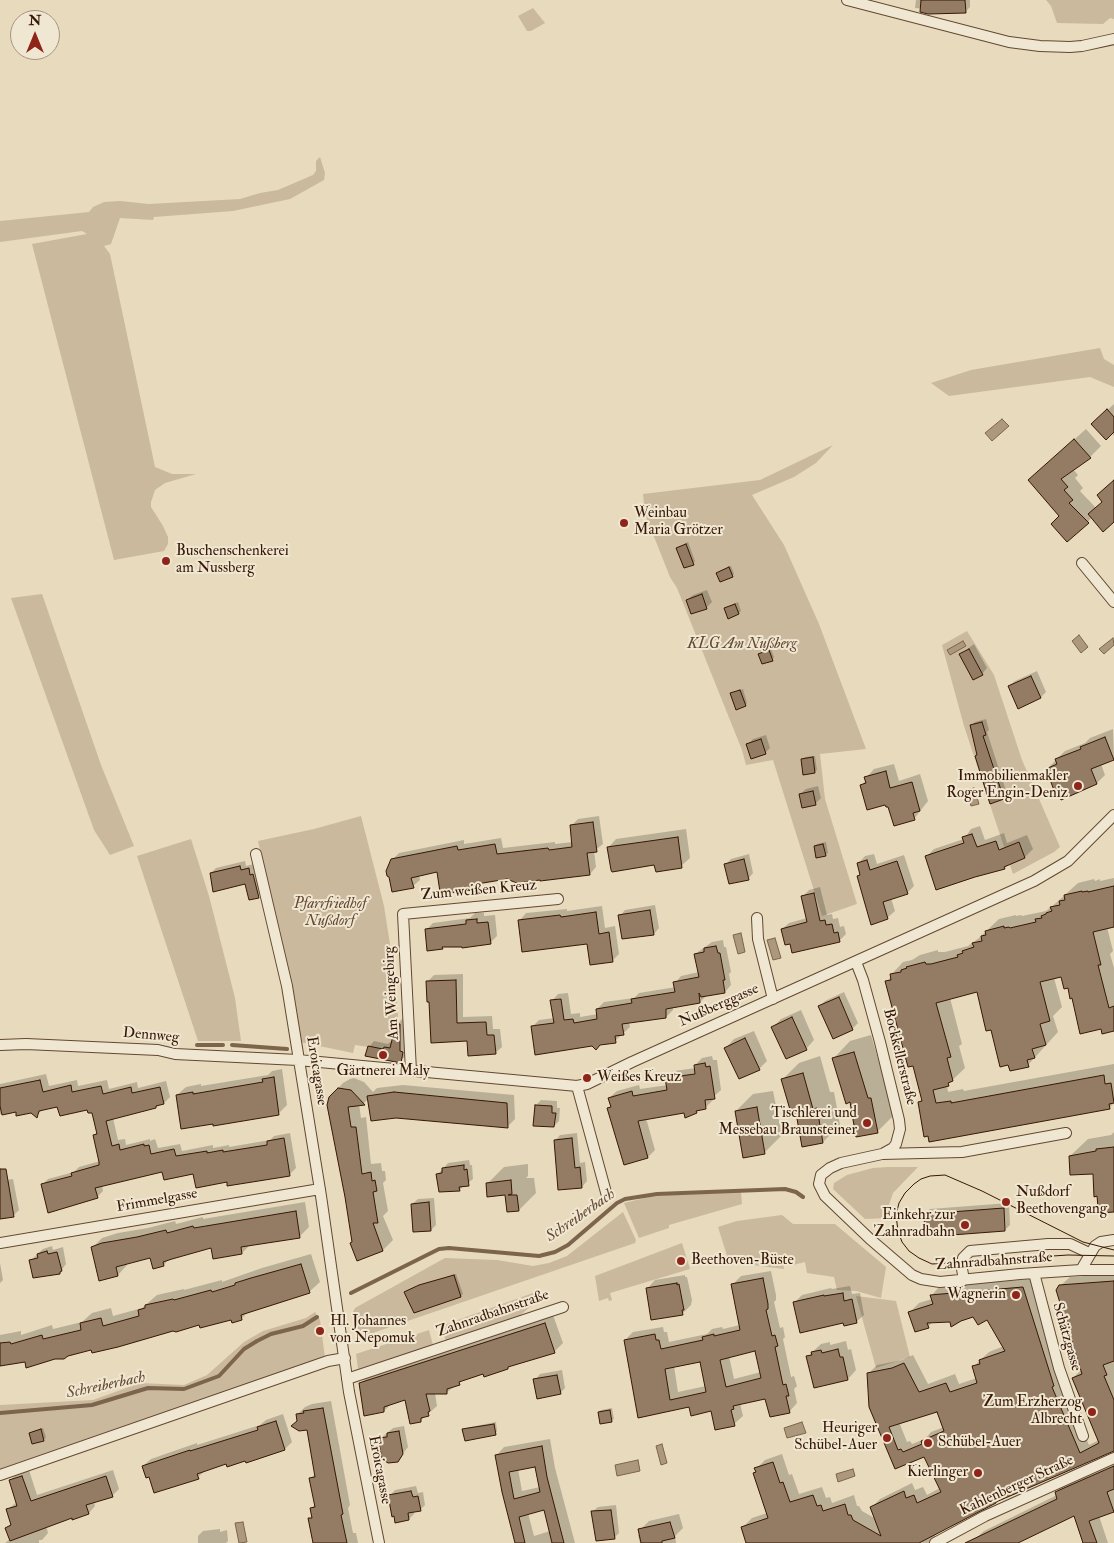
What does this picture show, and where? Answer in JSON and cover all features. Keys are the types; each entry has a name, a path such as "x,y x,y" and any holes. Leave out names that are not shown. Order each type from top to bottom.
{"street":[{"path":"847,0 1009,42 1040,46 1082,46 1114,39"},
{"path":"1082,563 1114,602"},
{"name":"Nußberggasse","path":"298,1060 577,1086 593,1082 632,1062 856,962 1054,870 1068,861 1114,815"},
{"name":"Eroicagasse","path":"256,854 282,960 296,1037 348,1380 348,1392 379,1543"},
{"name":"Zum weißen Kreuz","path":"403,914 558,899"},
{"name":"Am Weingebirg","path":"403,914 411,1070"},
{"path":"757,918 758,939 773,999"},
{"name":"Bockkellerstraße","path":"856,962 863,980 880,1042 900,1126 896,1144 893,1148 882,1154"},
{"name":"Dennweg","path":"0,1045 26,1044 158,1050 175,1054 298,1060"},
{"path":"577,1086 607,1196"},
{"name":"Zahnradbahnstraße","path":"1066,1133 962,1152 882,1154 841,1163 821,1175 821,1191 864,1233 912,1274 931,1282 1081,1270 1114,1270"},
{"name":"Frimmelgasse","path":"0,1243 320,1189"},
{"path":"1081,1270 1095,1246 1101,1242 1114,1240"},
{"path":"964,1280 963,1258 970,1251 1048,1244 1070,1244 1090,1253"},
{"name":"Schätzgasse","path":"1034,1274 1059,1368 1083,1436"},
{"name":"Zahnradbahnstraße","path":"348,1380 563,1307"},
{"path":"0,1475 328,1361 344,1358"},
{"name":"Kahlenberger Straße","path":"934,1543 1012,1504 1114,1458"}],"green space":[{"path":"1046,0 1114,0 1114,19 1110,18 1103,24 1057,23 1051,6"},
{"path":"533,8 545,23 531,31 527,31 518,16"},
{"path":"320,157 325,173 324,180 290,199 233,211 154,217 153,220 120,218 111,244 104,246 110,254 155,467 172,474 196,474 165,483 155,490 151,507 168,537 168,544 164,551 114,560 32,244 87,234 82,231 0,242 0,221 89,212 93,207 104,202 120,201 149,204 240,199 278,190 313,175 316,171 316,161"},
{"path":"1100,348 1104,359 1114,365 1114,387 1090,377 949,396 931,383 971,370"},
{"name":"KLG Am Nußberg","path":"833,445 816,463 794,477 752,495 784,545 819,624 866,749 820,754 825,799 857,904 822,916 773,760 746,765 742,750 677,588 670,577 645,514 643,494 760,480"},
{"path":"42,594 101,765 134,846 110,855 94,830 11,598"},
{"path":"967,631 994,675 1022,760 1060,847 1013,874 964,726 942,645"},
{"name":"Pfarrfriedhof Nußdorf","path":"361,816 384,906 395,976 400,1043 392,1042 390,1048 384,1047 383,1049 355,1045 353,1053 300,1042 281,942 258,841 314,829"},
{"path":"191,839 209,896 235,998 241,1041 198,1041 137,856"},
{"path":"918,1167 893,1193 889,1205 888,1218 865,1219 833,1189 834,1183 847,1175 873,1168"},
{"path":"741,1192 742,1204 669,1225 669,1228 639,1238 624,1203 649,1197 670,1195"},
{"path":"623,1212 636,1240 635,1243 358,1338 352,1314 355,1308 445,1258 497,1260 533,1266 549,1263 567,1256"},
{"path":"782,1215 793,1224 835,1224 886,1267 881,1298 856,1291 837,1290 834,1277 807,1273 805,1262 789,1266 789,1262 783,1263 784,1269 729,1262 718,1227 737,1221"},
{"path":"682,1243 690,1269 610,1293 612,1300 609,1301 608,1298 599,1301 595,1276"},
{"path":"533,1293 536,1302 518,1317 446,1341 441,1326"},
{"path":"856,1296 896,1301 910,1357 876,1368"},
{"path":"315,1312 320,1320 325,1358 0,1470 0,1405 93,1400 140,1383 184,1385 207,1375 244,1342 263,1331 306,1318"},
{"path":"429,1330 433,1345 358,1369 356,1354"}],"shaded area":[{"path":"1002,419 1009,426 992,441 985,433"},
{"path":"1079,635 1088,647 1081,653 1072,641"},
{"path":"1113,638 1114,645 1104,654 1099,649"},
{"path":"963,641 966,646 950,655 947,650"},
{"path":"974,788 979,804 971,806 966,790"},
{"path":"741,933 745,952 738,954 733,935"},
{"path":"775,938 781,958 773,960 767,940"},
{"path":"802,1422 806,1433 787,1438 784,1428"},
{"path":"662,1444 667,1463 661,1465 656,1446"},
{"path":"638,1460 640,1471 617,1476 615,1465"},
{"path":"853,1469 855,1476 838,1482 836,1474"},
{"path":"243,1522 247,1542 239,1543 235,1523"}],"building":[{"path":"921,0 965,0 966,13 928,14 920,12"},
{"path":"1107,409 1114,417 1114,432 1106,440 1091,424"},
{"path":"1074,439 1091,458 1061,479 1068,487 1064,490 1073,500 1069,503 1089,523 1067,542 1051,524 1059,516 1028,480"},
{"path":"1114,480 1114,522 1103,532 1088,514 1102,502 1097,495"},
{"path":"686,544 694,565 684,568 676,548"},
{"path":"729,567 733,577 720,582 716,573"},
{"path":"702,594 707,609 691,614 686,600"},
{"path":"735,604 739,614 728,619 724,608"},
{"path":"969,649 983,675 973,680 959,654"},
{"path":"769,650 773,661 762,664 758,654"},
{"path":"1031,676 1041,698 1018,709 1008,686"},
{"path":"740,690 746,706 736,710 730,693"},
{"path":"982,722 986,735 983,736 1004,799 990,804 975,756 977,755 970,725"},
{"path":"1105,737 1114,760 1091,769 1097,784 1061,800 1058,792 1055,793 1046,769 1057,764 1055,759"},
{"path":"761,739 766,754 751,759 746,744"},
{"path":"813,757 815,773 803,775 801,759"},
{"path":"886,771 890,788 912,782 920,811 913,813 915,820 894,826 888,807 885,805 867,810 860,785 866,783 864,777"},
{"path":"813,791 816,805 802,808 799,794"},
{"path":"593,822 597,852 587,853 590,875 519,884 507,879 471,885 471,887 457,893 440,892 437,872 411,878 414,888 392,892 389,877 387,876 386,871 391,859 457,846 458,850 495,844 497,854 572,847 570,825"},
{"path":"972,834 977,847 996,841 999,850 1019,842 1025,858 1004,867 1005,869 936,890 925,856 964,843 962,837"},
{"path":"678,837 682,868 656,872 654,865 612,872 607,847"},
{"path":"823,844 826,856 816,858 814,846"},
{"path":"744,859 749,880 729,884 724,864"},
{"path":"867,860 870,870 897,861 908,894 883,902 888,919 871,925 857,876 860,875 857,863"},
{"path":"240,866 241,870 249,868 250,875 253,874 259,898 249,900 245,884 213,892 210,873"},
{"path":"1114,886 1114,927 1093,932 1101,965 1098,965 1109,1008 1114,1006 1114,1031 1102,1034 1101,1029 1080,1034 1072,998 1070,999 1068,988 1064,989 1061,977 1040,982 1050,1021 1040,1024 1046,1045 1032,1049 1035,1058 1027,1060 1029,1067 1010,1071 1008,1065 1000,1067 991,1030 986,1031 977,992 936,1003 951,1057 947,1058 953,1081 948,1083 949,1086 933,1090 936,1103 951,1101 951,1103 1104,1075 1105,1084 1111,1083 1114,1103 1109,1104 1110,1109 929,1142 928,1136 924,1137 918,1102 922,1101 913,1066 908,1067 885,981 891,980 890,974 901,972 906,967 925,962 926,964 931,964 958,957 957,955 963,953 962,951 974,947 972,943 982,941 981,936 986,935 985,931 1004,926 1004,928 1010,928 1036,922 1035,919 1042,918 1041,916 1052,911 1050,907 1060,905 1059,901 1065,900 1064,895"},
{"path":"814,893 820,921 825,920 826,925 832,924 834,933 838,932 840,942 792,953 790,944 785,945 781,929 807,922 801,896"},
{"path":"650,910 654,935 622,939 618,915"},
{"path":"596,912 599,934 609,932 613,962 590,965 587,944 522,952 518,920"},
{"path":"477,919 477,923 488,922 491,944 462,948 442,947 443,949 427,951 425,929 466,924 466,920"},
{"path":"716,946 718,953 720,953 725,980 723,980 725,993 701,997 699,993 700,1003 666,1009 666,1018 622,1024 624,1035 615,1036 616,1043 600,1045 596,1050 592,1046 535,1055 531,1026 554,1023 550,1000 561,999 564,1020 573,1019 574,1023 597,1019 596,1009 632,1003 631,999 675,992 673,982 699,977 694,954 704,952 704,948"},
{"path":"456,980 457,1023 486,1022 487,1035 494,1035 496,1054 468,1056 467,1041 431,1043 426,981"},
{"path":"839,997 853,1030 833,1039 818,1006"},
{"path":"792,1017 807,1050 786,1059 771,1027"},
{"path":"396,1024 400,1024 400,1051 403,1052 401,1063 365,1056 368,1046 383,1049 384,1047 390,1048"},
{"path":"745,1038 760,1070 739,1079 724,1048"},
{"path":"854,1052 868,1098 871,1098 878,1133 856,1137 850,1102 846,1104 832,1058"},
{"path":"705,1063 706,1067 710,1066 715,1099 705,1100 706,1109 696,1111 697,1113 685,1118 684,1113 638,1121 648,1158 624,1165 607,1108 611,1107 608,1098 632,1091 633,1096 667,1090 665,1078 695,1074 694,1065"},
{"path":"803,1073 813,1109 817,1108 823,1143 802,1147 796,1113 791,1113 781,1079"},
{"path":"274,1077 279,1115 213,1126 213,1124 181,1129 176,1095 193,1092 193,1094 263,1082 262,1079"},
{"path":"40,1080 43,1092 71,1085 72,1092 101,1086 103,1094 131,1087 132,1093 160,1087 164,1104 156,1106 156,1108 106,1121 112,1146 119,1144 120,1150 144,1144 144,1146 149,1145 151,1154 174,1149 176,1156 207,1151 207,1153 223,1150 223,1152 267,1145 267,1141 284,1138 290,1176 227,1186 227,1182 196,1188 193,1174 164,1180 162,1172 95,1188 98,1198 48,1213 41,1184 72,1176 71,1173 99,1165 99,1162 93,1135 97,1134 92,1113 88,1113 87,1110 60,1116 57,1107 39,1111 37,1118 31,1113 16,1116 16,1112 2,1115 0,1088"},
{"path":"338,1088 351,1090 365,1105 348,1107 351,1127 356,1127 362,1174 371,1172 372,1181 375,1180 377,1191 373,1192 378,1223 373,1223 383,1251 357,1261 350,1243 352,1242 345,1197 327,1105 329,1097"},
{"path":"394,1092 507,1103 508,1128 396,1118 371,1121 367,1096"},
{"path":"535,1105 552,1106 552,1113 556,1113 554,1127 533,1126"},
{"path":"757,1107 765,1154 743,1158 735,1111"},
{"path":"572,1138 575,1168 580,1167 582,1188 558,1190 554,1140"},
{"path":"1114,1147 1114,1212 1100,1213 1097,1196 1094,1197 1093,1174 1070,1175 1069,1156 1096,1151 1096,1149"},
{"path":"464,1165 464,1170 467,1169 469,1186 459,1187 460,1191 439,1192 436,1174 442,1173 442,1168"},
{"path":"0,1169 6,1169 14,1217 0,1219"},
{"path":"511,1180 512,1194 508,1195 517,1195 519,1211 507,1212 505,1195 487,1197 486,1183"},
{"path":"429,1202 431,1231 413,1232 411,1204"},
{"name":"Einkehr zur Zahnradbahn","path":"1004,1208 1005,1231 925,1237 924,1214"},
{"path":"296,1211 300,1238 241,1247 242,1254 213,1259 211,1248 163,1262 164,1266 153,1269 150,1258 116,1267 118,1276 99,1281 91,1247 102,1243 166,1230 167,1233 193,1226 194,1228"},
{"path":"47,1251 48,1254 57,1252 62,1271 60,1274 33,1278 29,1260 38,1258 37,1254"},
{"path":"301,1264 310,1293 241,1315 242,1320 232,1323 231,1320 200,1328 199,1325 118,1347 92,1353 91,1350 26,1368 25,1362 0,1366 0,1343 10,1342 11,1344 42,1335 43,1339 81,1330 80,1323 101,1318 103,1326 139,1316 138,1310 145,1308 145,1305 174,1300 211,1290 212,1292 235,1285 235,1283"},
{"path":"454,1275 461,1297 414,1313 404,1292 419,1285"},
{"path":"763,1278 768,1304 768,1309 766,1310 772,1336 775,1335 778,1346 775,1347 783,1385 786,1384 789,1396 786,1396 790,1413 770,1417 765,1399 733,1406 734,1409 731,1410 735,1426 715,1430 711,1411 691,1416 689,1407 638,1418 624,1340 655,1334 661,1349 703,1340 702,1337 714,1334 714,1336 740,1330 731,1284","holes":["755,1351 761,1378 726,1387 720,1360","700,1362 706,1392 670,1400 665,1369"]},
{"path":"1114,1281 1114,1361 1103,1365 1107,1375 1104,1376 1114,1400 1114,1451 996,1502 919,1543 746,1543 741,1527 768,1518 753,1473 756,1472 754,1468 773,1462 780,1483 783,1482 790,1502 813,1495 817,1506 821,1505 823,1511 845,1504 848,1515 851,1515 853,1520 881,1536 870,1507 904,1491 906,1498 914,1495 917,1503 941,1492 924,1457 895,1469 869,1407 867,1373 892,1368 904,1363 919,1392 946,1383 950,1392 977,1383 972,1366 980,1364 979,1360 1005,1351 987,1320 978,1325 973,1317 951,1327 950,1322 927,1323 929,1328 915,1332 908,1312 933,1304 930,1295 1023,1287 1054,1386 1052,1387 1080,1453 1099,1443 1072,1378 1082,1374 1056,1290 1059,1285","holes":["937,1412 944,1431 921,1441 922,1444 903,1452 901,1449 898,1450 889,1427"]},
{"path":"677,1283 677,1285 679,1284 684,1310 682,1310 683,1315 651,1320 646,1288"},
{"path":"843,1293 844,1301 852,1299 857,1323 844,1326 843,1323 800,1333 793,1302"},
{"path":"545,1323 555,1353 508,1367 508,1369 484,1377 483,1374 459,1382 460,1385 447,1389 447,1394 426,1394 430,1411 428,1412 429,1416 421,1418 421,1422 410,1424 405,1400 384,1407 384,1412 364,1416 359,1383"},
{"path":"838,1349 840,1357 843,1357 848,1380 814,1388 806,1356 812,1355 811,1352 821,1350 822,1353"},
{"path":"557,1375 561,1394 537,1399 533,1379"},
{"path":"323,1408 347,1543 313,1543 308,1518 312,1518 310,1508 315,1507 309,1478 315,1477 307,1430 299,1431 291,1426 297,1421 296,1414"},
{"path":"610,1410 612,1422 600,1424 598,1412"},
{"path":"276,1421 285,1450 246,1463 245,1461 227,1467 226,1464 197,1474 199,1479 154,1493 149,1477 146,1478 142,1466 258,1430 257,1427"},
{"path":"494,1424 496,1435 465,1441 462,1429"},
{"path":"41,1429 44,1441 32,1444 29,1433"},
{"path":"399,1431 403,1454 398,1462 388,1463 382,1459 378,1438 387,1437 387,1433"},
{"path":"542,1446 547,1477 564,1543 552,1543 544,1510 519,1517 525,1543 515,1543 495,1455","holes":["535,1467 540,1492 514,1499 509,1472"]},
{"path":"1114,1466 1114,1489 1107,1492 1114,1512 1089,1521 1097,1543 1083,1543 1074,1516 1018,1543 965,1543 1057,1499 1055,1492"},
{"path":"22,1476 31,1501 106,1476 113,1497 86,1505 89,1514 72,1520 72,1518 10,1541 5,1528 11,1525 6,1509 17,1506 9,1480"},
{"path":"411,1491 413,1497 418,1496 421,1511 408,1513 409,1520 395,1523 388,1495"},
{"path":"611,1510 615,1539 596,1541 591,1511"},
{"path":"670,1522 675,1538 662,1541 662,1543 641,1543 638,1529"}],"waterway":[{"path":"197,1045 223,1045"},
{"path":"232,1045 287,1049"},
{"name":"Schreiberbach","path":"351,1293 439,1249 449,1248 539,1256 555,1252 568,1245 617,1203 625,1199 657,1194 785,1189 796,1192 803,1197"},
{"name":"Schreiberbach","path":"0,1413 92,1405 148,1388 184,1389 219,1376 244,1349 257,1341 271,1334 303,1326 317,1317"}],"tram line":[{"path":"1114,1250 1083,1242 982,1191 945,1175 930,1176 914,1184 899,1203 896,1215 898,1231 902,1242 909,1251 932,1264 1068,1255 1114,1256"}],"place":[{"name":"Weinbau Maria Grötzer","path":"624,523"},
{"name":"Buschenschenkerei am Nussberg","path":"166,561"},
{"name":"Immobilienmakler Roger Engin-Deniz","path":"1078,786"},
{"name":"Gärtnerei Maly","path":"383,1055"},
{"name":"Weißes Kreuz","path":"587,1078"},
{"name":"Tischlerei und Messebau Braunsteiner","path":"867,1123"},
{"name":"Nußdorf Beethovengang","path":"1006,1202"},
{"name":"Einkehr zur Zahnradbahn","path":"965,1225"},
{"name":"Beethoven-Büste","path":"681,1261"},
{"name":"Wagnerin","path":"1016,1295"},
{"name":"Hl. Johannes von Nepomuk","path":"320,1331"},
{"name":"Zum Erzherzog Albrecht","path":"1092,1412"},
{"name":"Heuriger Schübel-Auer","path":"887,1438"},
{"name":"Schübel-Auer","path":"928,1443"},
{"name":"Kierlinger","path":"978,1473"}]}
